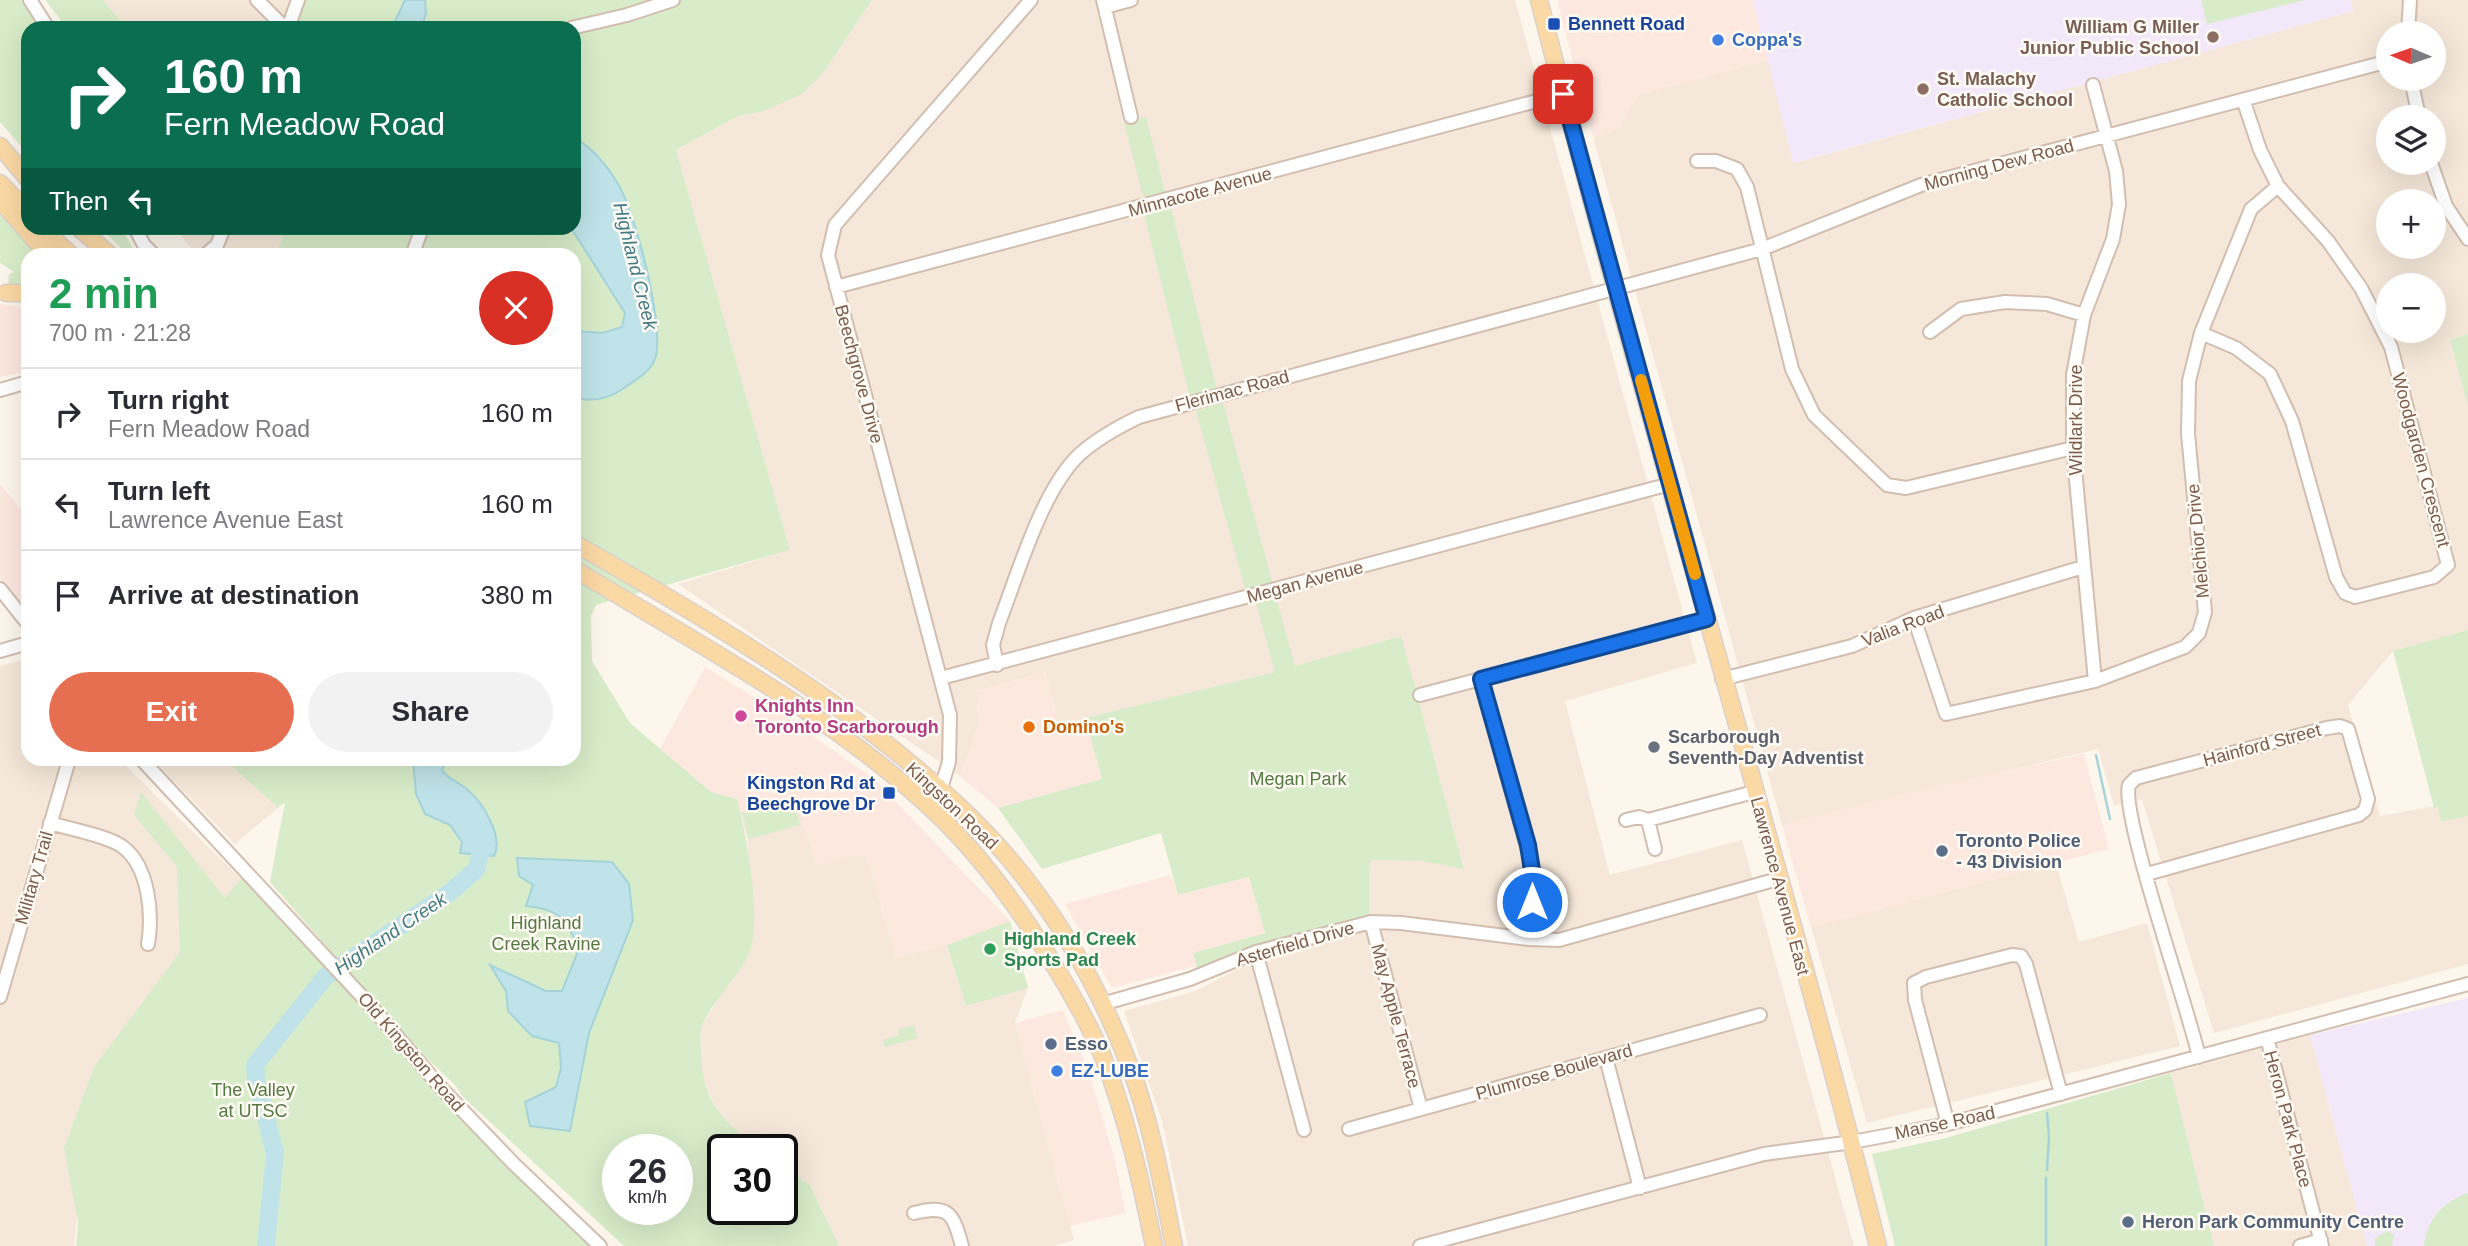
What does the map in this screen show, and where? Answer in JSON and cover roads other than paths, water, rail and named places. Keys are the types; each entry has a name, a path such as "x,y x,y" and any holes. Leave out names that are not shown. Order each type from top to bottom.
{"main road":[{"name":"Lawrence Avenue East","path":"1539,0 1722,679 1852,1142 1878,1246"},
{"path":"0,138 21,156"},
{"path":"0,146 21,172"},
{"path":"0,183 21,205"},
{"path":"0,200 21,224"},
{"path":"50,235 63,248"},
{"path":"87,235 102,248"},
{"path":"3,292 21,293"},
{"name":"Kingston Road","path":"581,547 799,679 940,790 986,834 1046,909 1102,1004 1130,1067 1145,1114 1174,1246"},
{"name":"Kingston Road","path":"581,573 699,642 848,741 934,811 1022,914 1091,1030 1126,1121 1154,1246"}],"street":[{"path":"30,0 44,21"},
{"path":"257,0 279,21"},
{"path":"289,21 298,0"},
{"path":"581,26 673,0"},
{"name":"Beechgrove Drive","path":"934,811 949,762 950,715 828,255 835,225 1031,0"},
{"path":"1130,0 1104,3 1131,117"},
{"path":"2409,21 2410,0"},
{"name":"Morning Dew Road","path":"1616,288 1762,249 1922,185 2244,102 2376,65"},
{"name":"Wildlark Drive","path":"2093,85 2116,171 2119,204 2113,239 2084,315 2073,375 2073,448 2095,681"},
{"name":"Minnacote Avenue","path":"836,287 1563,94"},
{"name":"Woodgarden Crescent","path":"2201,333 2236,348 2270,374 2292,421 2336,577 2345,593 2355,597 2434,577 2448,565 2391,347 2361,288 2328,242 2278,187 2260,150 2244,102"},
{"path":"1697,161 1716,161 1737,169 1747,187 1792,369 1814,415 1887,485 1906,488 2073,448"},
{"path":"2435,175 2446,206 2468,239"},
{"name":"Melchior Drive","path":"1914,618 1946,713 2095,681 2185,647 2199,633 2205,612 2188,434 2189,380 2201,333 2251,209 2278,187"},
{"name":"Flerimac Road","path":"997,665 993,645 999,623 1055,485 1079,455 1105,435 1139,416 1616,288"},
{"path":"1930,332 1961,309 2005,302 2047,303 2084,315"},
{"path":"0,390 21,384"},
{"name":"Megan Avenue","path":"941,678 1670,484"},
{"name":"Valia Road","path":"1722,679 1852,646 1914,618 2083,567"},
{"path":"0,589 21,615"},
{"path":"1420,695 1707,619"},
{"path":"0,651 21,645"},
{"path":"1481,679 1532,866 1529,939"},
{"name":"Hainford Street","path":"2147,874 2359,815 2365,810 2368,799 2348,729 2340,726 2327,728 2132,781 2127,800 2147,874 2199,1056"},
{"name":"Military Trail","path":"0,997 67,766"},
{"name":"Old Kingston Road","path":"148,766 303,931 452,1100 600,1246"},
{"path":"1626,820 1639,817 1648,820 1754,792"},
{"path":"1648,820 1656,849"},
{"path":"50,824 118,844 133,858 145,881 151,930 148,944"},
{"name":"Asterfield Drive","path":"1102,1004 1190,979 1256,951 1371,922 1559,940 1778,879"},
{"name":"May Apple Terrace","path":"1371,922 1421,1109"},
{"path":"1256,951 1304,1130"},
{"path":"1948,1124 1916,1000 1914,983 1926,977 2012,955 2021,956 2026,964 2061,1094"},
{"name":"Manse Road","path":"1420,1246 1764,1154 1852,1142 1948,1124 2468,984"},
{"name":"Plumrose Boulevard","path":"1349,1129 1760,1015"},
{"name":"Heron Park Place","path":"2267,1038 2321,1243 2300,1246"},
{"path":"1606,1058 1640,1188"},
{"path":"914,1213 934,1209 948,1213 954,1220 962,1246"}],"water":[{"path":"405,0 425,0 424,21 395,21"},
{"path":"581,143 604,164 625,198 653,298 657,344 655,359 638,379 606,397 581,399 581,331 603,333 622,327 625,313 575,235 581,235"},
{"path":"414,766 444,766 442,770 448,777 475,796 486,812 496,840 494,856 460,853 462,842 450,825 425,814 416,794"},
{"path":"517,858 612,862 629,884 633,920 589,1033 570,1131 530,1126 525,1102 556,1087 561,1068 559,1043 532,1036 508,1011 506,991 490,965 546,991 562,991 579,949 560,917 547,910 526,906 533,885 519,876"}],"waterway":[{"path":"2096,755 2110,819"},
{"name":"Highland Creek","path":"266,1246 275,1153 256,1079 255,1065 326,976 449,893 476,870 482,849 480,832"},
{"path":"2047,1113 2047,1170"},
{"path":"2046,1178 2046,1245"}],"place":[{"name":"Bennett Road","path":"1554,24"},
{"name":"William G Miller Junior Public School","path":"2213,37"},
{"name":"Coppa's","path":"1718,40"},
{"name":"St. Malachy Catholic School","path":"1923,89"},
{"name":"Knights Inn Toronto Scarborough","path":"741,716"},
{"name":"Domino's","path":"1029,727"},
{"name":"Scarborough Seventh-Day Adventist","path":"1654,747"},
{"name":"Kingston Rd at Beechgrove Dr","path":"889,793"},
{"name":"Toronto Police - 43 Division","path":"1942,851"},
{"name":"Highland Creek Sports Pad","path":"990,949"},
{"name":"Esso","path":"1051,1044"},
{"name":"EZ-LUBE","path":"1057,1071"},
{"name":"Heron Park Community Centre","path":"2128,1222"}],"park label":[{"name":"Megan Park","path":"1298,779"},
{"name":"Highland Creek Ravine","path":"546,933"},
{"name":"The Valley at UTSC","path":"253,1100"}]}
